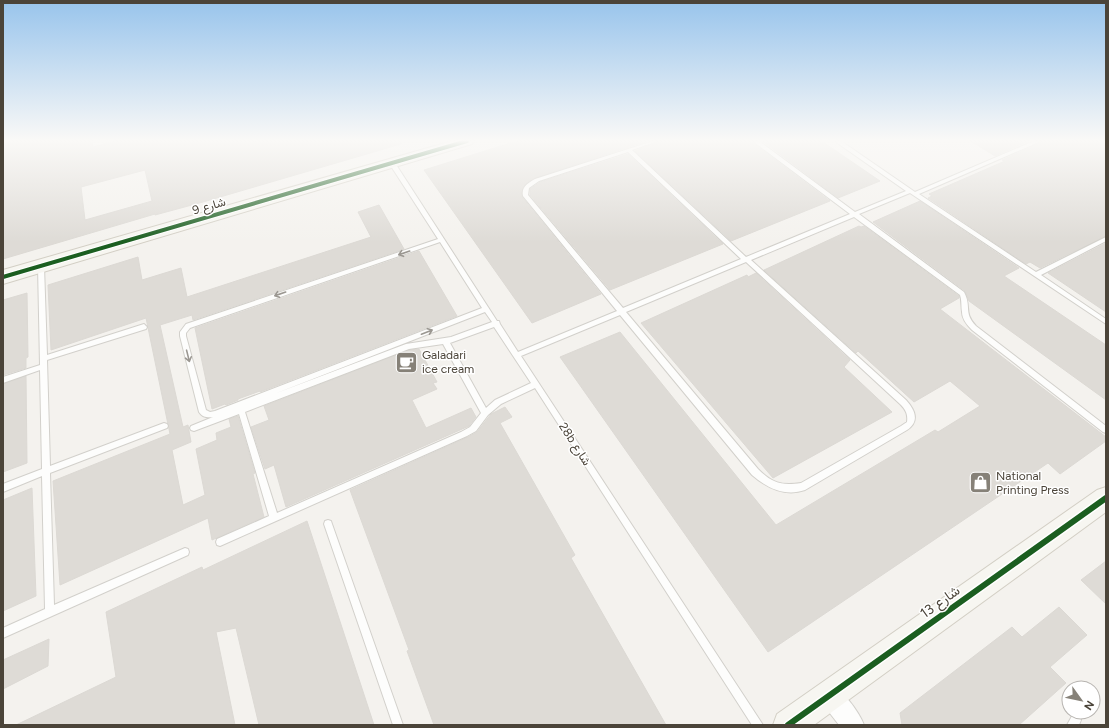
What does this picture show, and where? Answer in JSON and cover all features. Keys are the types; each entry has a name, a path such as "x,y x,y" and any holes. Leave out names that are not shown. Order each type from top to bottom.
{"street":[{"name":"شارع 9","path":"3,277 351,175"},
{"name":"شارع 13","path":"788,725 1106,498"},
{"path":"830,695 853,725"}],"lane":[{"name":"28b شارع","path":"400,175 486,310 497,323 518,355 758,725"},
{"path":"554,175 533,182 525,189 525,194 755,472 765,482 777,488 790,489 802,486 910,424 912,417 909,409 903,402 656,175"},
{"path":"802,175 962,294 964,297 965,318 974,328 1106,430"},
{"path":"888,175 1106,322"},
{"path":"518,355 854,214 953,175"},
{"path":"1036,275 1106,239"},
{"path":"441,240 188,326 183,332 203,412 209,415 222,412 486,310"},
{"path":"41,266 50,612"},
{"path":"194,428 408,346 460,338 497,323"},
{"path":"3,380 44,362 144,327"},
{"path":"445,341 485,412"},
{"path":"220,542 464,434 473,429 485,412 498,402 536,384"},
{"path":"242,410 274,518"},
{"path":"3,488 164,426"},
{"path":"328,524 398,725"},
{"path":"3,633 185,552"}],"building":[{"path":"3,175 126,175 81,187 85,220 152,201 146,175 295,175 203,202 155,214 3,259"},
{"path":"428,175 544,175 535,178 523,187 522,197 601,294 532,323"},
{"path":"562,175 650,175 723,244 610,290 530,195 530,189 540,182"},
{"path":"661,175 795,175 830,201 731,241"},
{"path":"807,175 871,175 880,181 838,198"},
{"path":"973,175 1106,175 1106,236 1040,268 1030,262 1026,264 928,198 932,196 929,194"},
{"path":"920,201 1019,268 1004,276 1106,345 1106,400 969,301 965,291 873,222"},
{"path":"379,205 404,249 193,320 192,315 160,325 183,427 188,425 191,442 172,450 183,505 205,495 196,449 217,440 216,433 231,427 229,419 238,416 255,473 253,474 264,517 212,540 208,518 60,585 53,481 170,434 146,318 51,350 48,285 138,257 142,280 181,268 187,297 371,237 358,212"},
{"path":"859,226 864,226 959,296 959,298 940,309 1106,437 1106,441 1060,474 1048,463 768,652 560,357 620,332 776,525 935,430 938,432 980,406 950,381 914,402 858,351 856,353 764,270"},
{"path":"1106,243 1106,312 1048,273"},
{"path":"419,251 457,316 260,392 238,399 226,405 225,404 212,409 195,328"},
{"path":"756,273 850,360 844,367 892,412 773,478 641,323 747,275 748,277"},
{"path":"27,293 28,357 26,358 26,368 3,375 3,300"},
{"path":"419,349 437,382 433,383 437,389 412,400 426,428 471,408 476,417 469,426 286,507 274,465 265,469 251,427 269,420 264,406 409,350"},
{"path":"26,376 27,463 3,472 3,384"},
{"path":"505,407 512,417 500,423 575,555 571,558 666,725 434,725 407,651 409,650 350,490 468,437 477,432 491,414"},
{"path":"32,488 36,596 3,611 3,500"},
{"path":"307,521 374,725 259,725 236,628 216,632 235,725 16,725 116,677 106,612 202,567 203,570"},
{"path":"1106,561 1106,604 1081,580"},
{"path":"1059,607 1087,635 1050,667 1063,680 1061,680 1061,687 1019,725 902,725 900,713 1012,627 1022,637"},
{"path":"49,639 48,666 3,689 3,660"}],"cycle path":[{"path":"3,277 351,175"},
{"path":"788,725 1106,498"}],"place":[{"name":"Galadari ice cream","path":"407,362"},
{"name":"National Printing Press","path":"980,483"}]}
